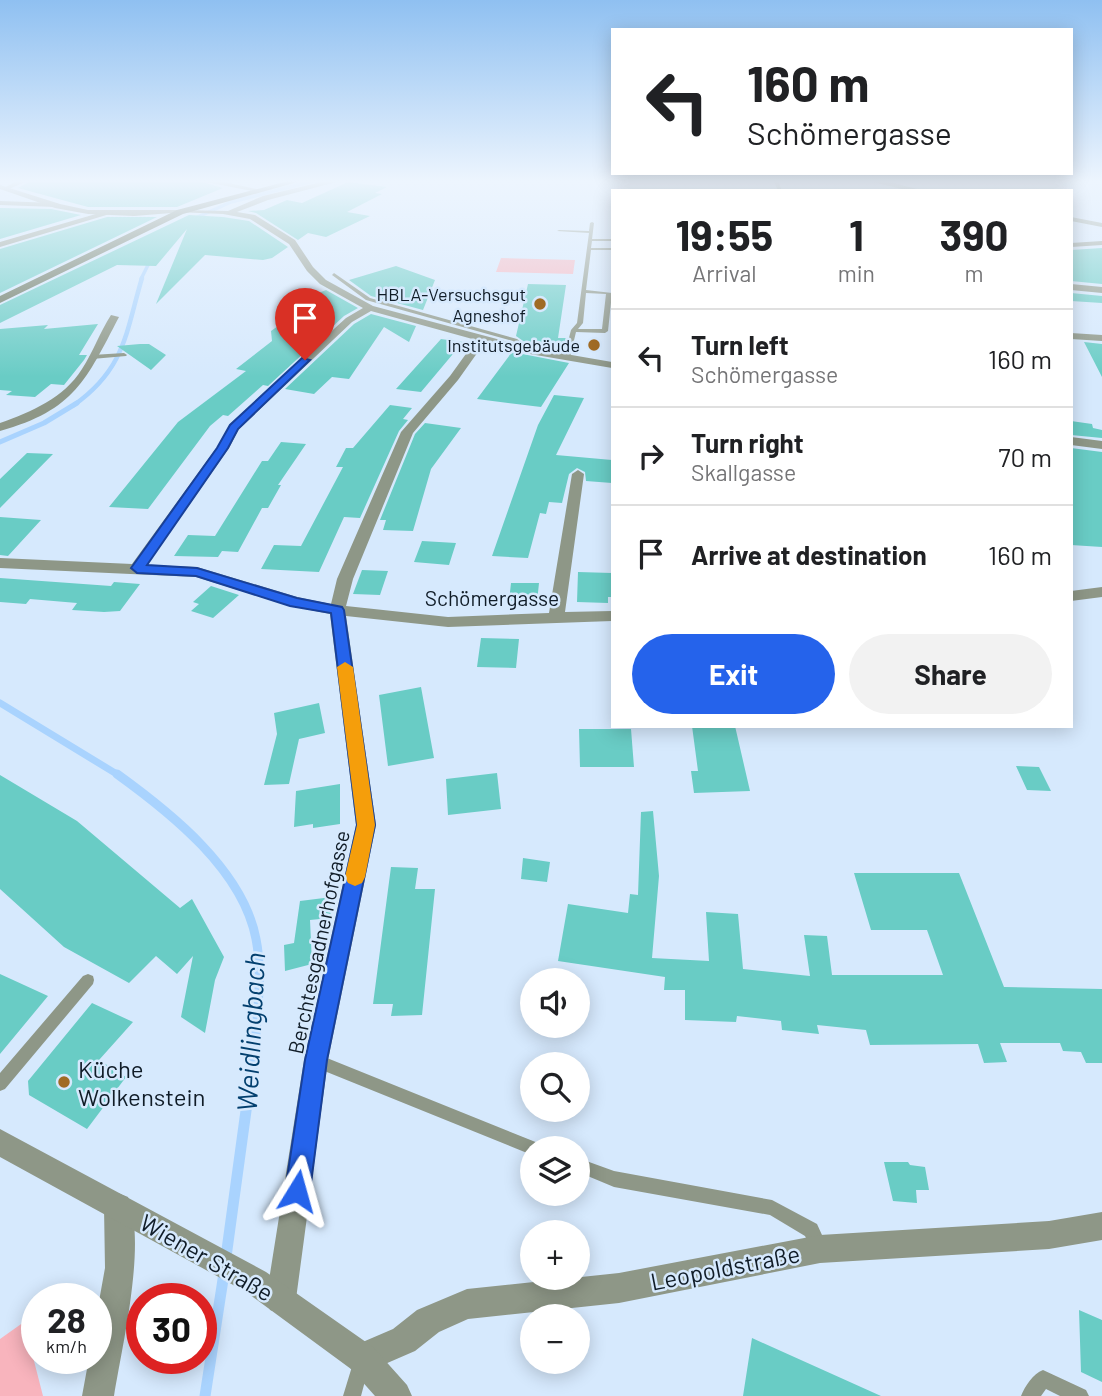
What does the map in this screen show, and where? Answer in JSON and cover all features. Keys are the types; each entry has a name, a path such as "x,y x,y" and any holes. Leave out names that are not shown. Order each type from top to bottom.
{"main road":[{"path":"0,300 110,246"}],"street":[{"path":"295,246 319,279 370,308 530,351 611,365"},
{"path":"1073,287 1102,290"},
{"path":"137,568 223,448 234,427 348,320 370,308"},
{"path":"0,427 23,419 54,402 79,381 95,357 114,317"},
{"path":"1073,337 1102,338"},
{"name":"Berchtesgadnerhofgasse","path":"281,1299 316,1060 366,825 337,610 345,579 407,432 454,378 482,339"},
{"path":"1073,441 1102,445"},
{"path":"556,619 578,474"},
{"name":"Schömergasse","path":"0,563 197,572 295,602 337,610 448,622 611,616"},
{"path":"1073,596 1102,592"},
{"name":"Wiener Straße","path":"0,1142 256,1282 362,1359 396,1396"},
{"path":"98,1396 120,1268 118,1207"},
{"name":"Leopoldstraße","path":"362,1359 404,1340 428,1321 467,1304 619,1288 820,1249 1049,1235 1102,1226"}],"lane":[{"path":"567,357 574,330 580,323 590,249 611,249"},
{"path":"334,274 368,299 515,340 530,351"},
{"path":"574,330 605,331 609,293 585,291"},
{"path":"95,357 124,355"},
{"path":"0,1083 88,980"},
{"path":"316,1060 520,1143"},
{"path":"590,1170 614,1180 772,1208 811,1230 820,1249"},
{"path":"352,1396 362,1359"},
{"path":"1030,1396 1043,1379 1080,1396"}],"shaded area":[{"path":"501,258 575,260 573,274 496,272"},
{"path":"21,1324 21,1374 37,1374 43,1396 0,1396 0,1339"}],"building":[{"path":"10,246 97,246 0,293 0,249"},
{"path":"124,246 173,246 156,266 117,265 0,323 0,305"},
{"path":"180,246 288,247 272,258 263,260 205,255 156,304"},
{"path":"1102,248 1102,284 1073,281 1073,250"},
{"path":"396,266 435,280 423,310 371,296 349,280"},
{"path":"528,284 566,285 558,338 566,338 563,351 529,345 516,336"},
{"path":"326,290 358,308 344,316 268,386 263,385 228,416 223,415 210,426 148,509 109,507 178,422 246,371 236,369 272,341 271,331 305,307 294,303"},
{"path":"1073,293 1102,296 1102,303 1073,301"},
{"path":"371,314 416,326 409,342 384,327 349,379 332,377 314,394 285,389 354,324"},
{"path":"98,324 79,355 87,355 64,385 51,384 35,397 6,395 12,391 0,390 0,329 48,325 44,329"},
{"path":"441,339 463,342 421,392 396,389"},
{"path":"1084,342 1102,344 1102,377"},
{"path":"149,344 166,355 151,370 117,346"},
{"path":"512,352 569,363 541,407 477,399"},
{"path":"554,395 584,398 556,455 611,460 611,483 586,481 585,472 577,468 569,474 562,503 549,502 546,514 540,513 528,558 492,556 538,425"},
{"path":"390,405 412,408 403,419 408,420 399,431 360,518 344,517 319,572 261,569 274,545 301,546 343,467 336,467 346,448 353,448"},
{"path":"1073,421 1092,424 1093,428 1102,430 1102,438 1073,435"},
{"path":"425,423 461,428 431,469 413,531 383,530 386,520 380,520 415,434"},
{"path":"281,442 306,444 278,485 281,485 268,508 262,508 238,552 222,551 218,557 174,556 188,535 215,536 262,461 268,461"},
{"path":"1073,448 1102,452 1102,547 1073,545"},
{"path":"27,453 53,454 0,508 0,479"},
{"path":"0,517 41,520 8,556 0,555"},
{"path":"422,541 456,543 449,565 414,562"},
{"path":"362,570 388,571 380,595 353,594"},
{"path":"578,572 611,573 611,597 608,597 608,603 577,602"},
{"path":"0,578 111,586 114,582 140,584 120,611 104,612 72,610 77,603 30,599 26,604 0,602"},
{"path":"511,583 539,583 537,602 509,601"},
{"path":"211,586 239,595 213,618 191,611 199,604 193,602"},
{"path":"481,638 519,639 516,668 477,667"},
{"path":"421,687 434,758 388,766 379,695"},
{"path":"319,703 325,733 299,739 289,784 264,785 277,734 274,713"},
{"path":"692,728 735,728 750,791 694,793 691,771 698,771"},
{"path":"579,729 631,729 634,767 580,767"},
{"path":"1016,766 1039,767 1051,791 1027,790"},
{"path":"497,773 501,809 448,815 446,779"},
{"path":"0,775 77,821 180,908 192,899 224,957 215,980 205,1033 181,1017 193,956 177,974 156,956 129,983 64,947 0,889"},
{"path":"340,784 340,824 313,828 313,824 294,827 296,791"},
{"path":"653,811 659,876 652,958 709,961 706,912 738,914 743,969 810,976 804,935 827,936 832,975 943,975 927,930 871,930 854,873 959,873 1004,987 1102,989 1102,1063 1086,1063 1081,1052 1063,1051 1060,1043 1000,1043 1007,1062 984,1063 978,1044 870,1045 866,1030 817,1025 819,1034 782,1030 781,1021 737,1016 736,1022 685,1020 685,990 664,990 665,977 558,961 568,904 628,913 630,894 638,895 641,812"},
{"path":"523,858 550,862 547,882 521,879"},
{"path":"391,867 418,868 415,889 435,889 422,1015 391,1016 393,1004 373,1004"},
{"path":"332,897 330,918 310,920 312,964 285,971 284,945 294,943 300,901"},
{"path":"0,974 48,996 0,1054"},
{"path":"92,1003 133,1022 99,1060 126,1077 87,1129 29,1095 28,1081"},
{"path":"884,1162 908,1162 910,1165 925,1167 929,1190 916,1190 917,1203 893,1201"},
{"path":"1079,1310 1102,1320 1102,1382 1081,1372"},
{"path":"752,1338 881,1396 743,1396"}],"waterway":[{"name":"Weidlingbach","path":"141,279 151,259"},
{"name":"Weidlingbach","path":"75,404 104,377 122,348 142,278"},
{"name":"Weidlingbach","path":"0,442 44,423 75,404"},
{"name":"Weidlingbach","path":"0,703 118,775"},
{"name":"Weidlingbach","path":"118,775 160,807 202,845 221,867 249,914 256,939 259,966 255,1047"},
{"name":"Weidlingbach","path":"226,1257 255,1045"},
{"name":"Weidlingbach","path":"205,1396 224,1273"}],"slow traffic":[{"path":"345,667 366,825 355,877"}],"place":[{"name":"HBLA-Versuchsgut Agneshof","path":"540,304"},
{"name":"Institutsgebäude","path":"594,345"},
{"name":"Küche Wolkenstein","path":"64,1082"}],"route":[{"path":"297,1191 316,1060 366,825 337,610 295,602 197,572 137,568 223,448 234,427 305,360"}]}
